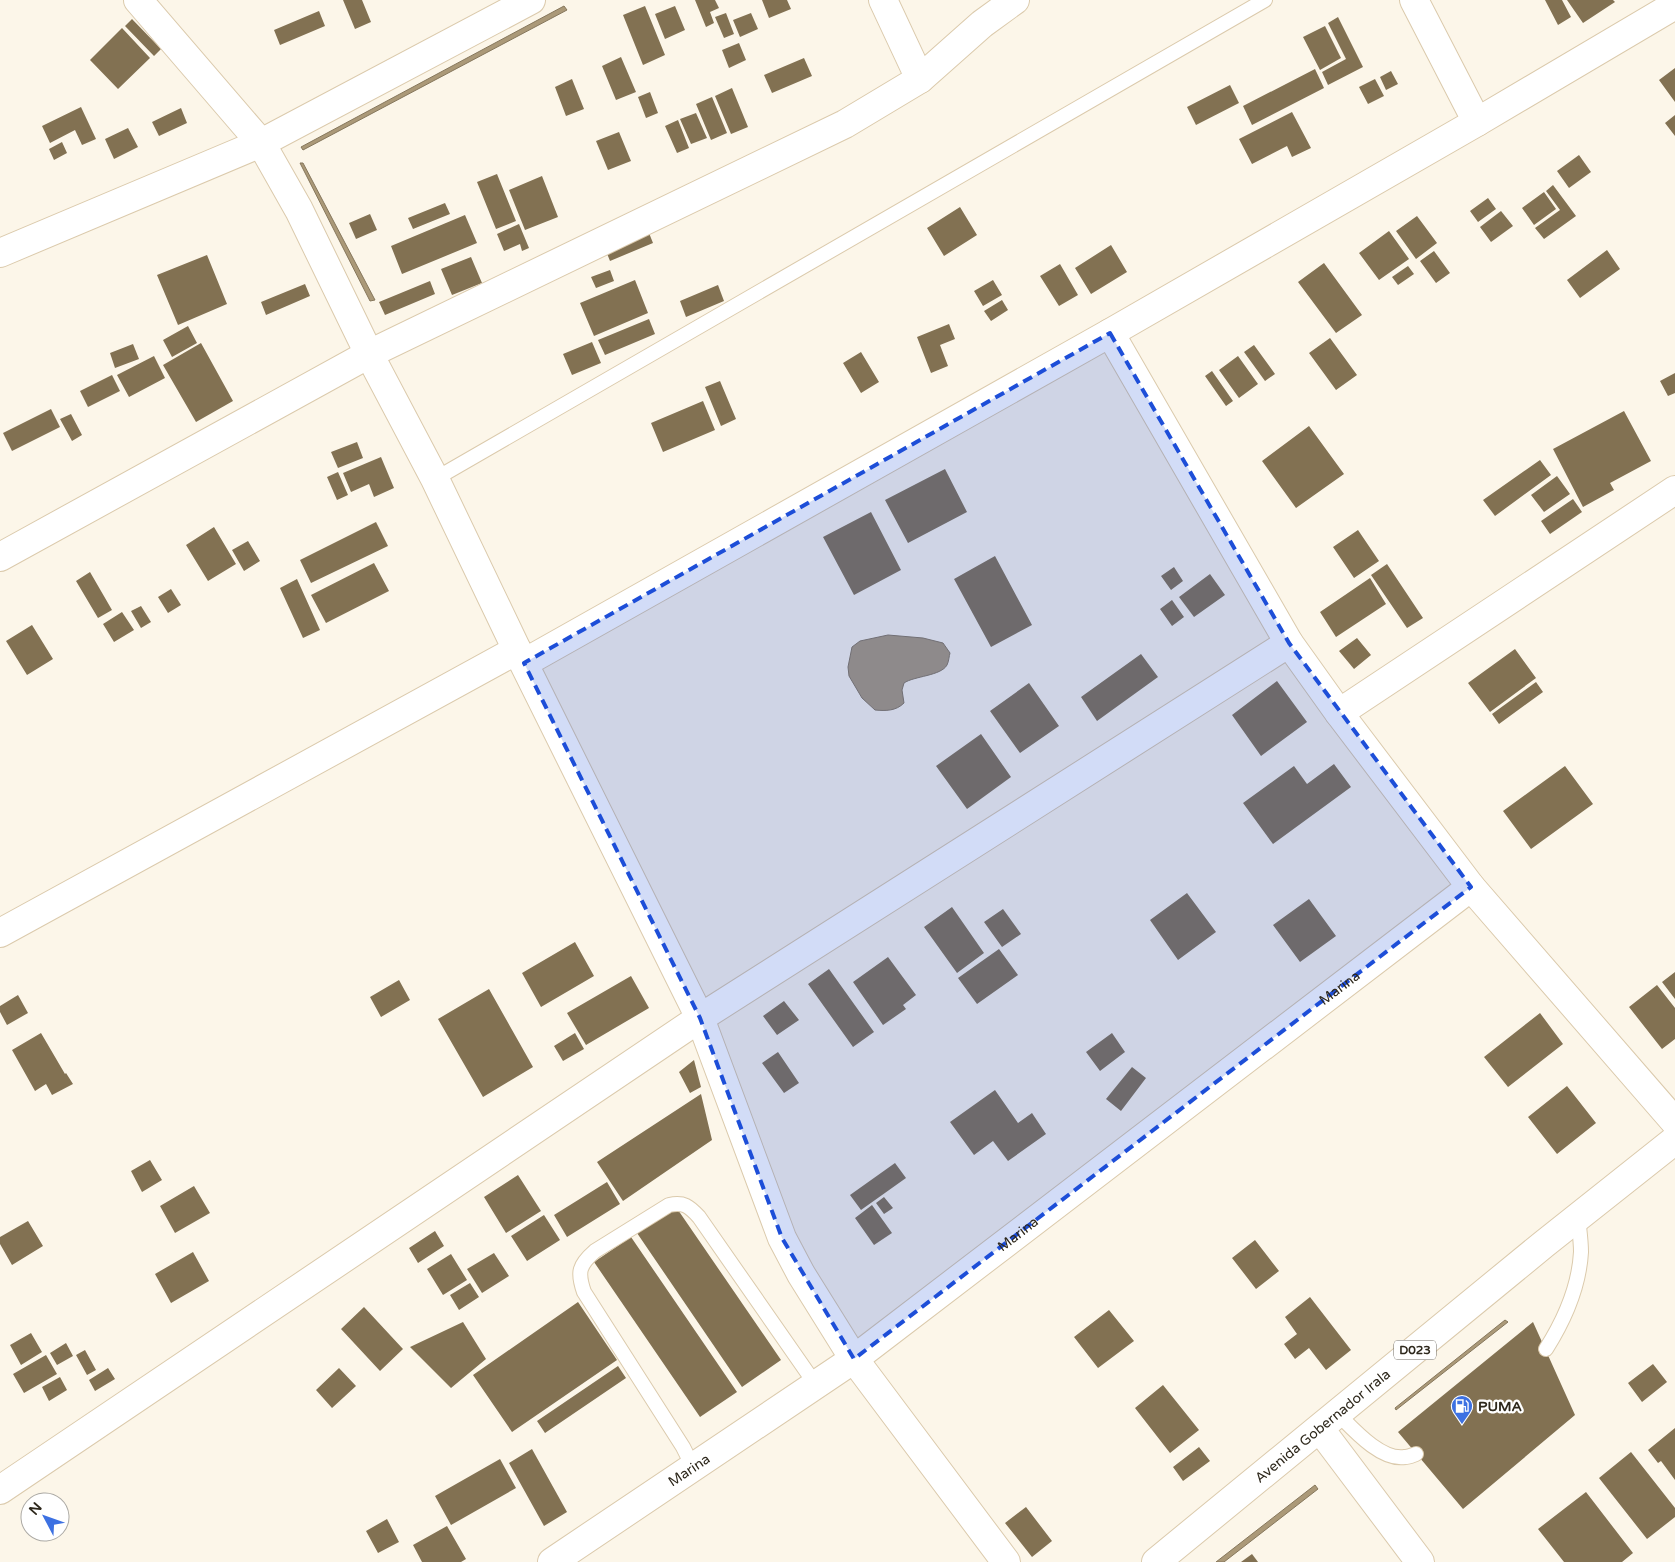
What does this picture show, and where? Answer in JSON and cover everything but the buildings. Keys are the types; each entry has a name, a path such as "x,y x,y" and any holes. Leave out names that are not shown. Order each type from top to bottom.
{"street":[{"path":"138,0 261,143 299,210 369,354 435,479 520,656 700,1018 782,1238 801,1274 854,1359 1006,1562"},
{"path":"0,253 261,143 531,0"},
{"path":"883,0 920,79"},
{"path":"0,557 369,354 844,124 920,79 982,24 1016,0"},
{"path":"1414,0 1477,122"},
{"path":"0,933 520,656 1110,333 1477,122 1675,5"},
{"path":"1110,333 1289,643 1340,714 1471,887 1675,1122"},
{"path":"1340,714 1675,490"},
{"path":"0,1490 700,1018 1289,643"},
{"name":"Marina","path":"552,1562 854,1359 1471,887"},
{"name":"Avenida Gobernador Irala","path":"1156,1562 1675,1140"},
{"path":"1329,1421 1420,1562"}],"lane":[{"path":"435,479 1265,0"},
{"path":"693,1467 684,1447 584,1292 580,1280 580,1272 587,1258 595,1251 669,1205 685,1204 699,1216 816,1385"},
{"path":"1546,1349 1560,1327 1574,1293 1581,1251 1578,1217"},
{"path":"1329,1421 1394,1457 1405,1458 1416,1454"}],"highlighted area":[{"path":"1110,333 1289,643 1471,887 854,1359 782,1238 700,1018 524,663"}],"shaded area":[{"path":"564,6 567,10 303,150 301,147"},
{"path":"300,163 303,163 375,300 370,301"},
{"path":"888,635 923,638 943,643 950,653 948,663 944,669 904,683 902,690 904,703 901,706 891,710 875,710 862,698 849,676 848,667 852,647 860,641"},
{"path":"1505,1320 1508,1322 1396,1410 1395,1408"},
{"path":"1315,1485 1318,1489 1224,1562 1216,1562"}],"place":[{"name":"PUMA","path":"1462,1425"}]}
